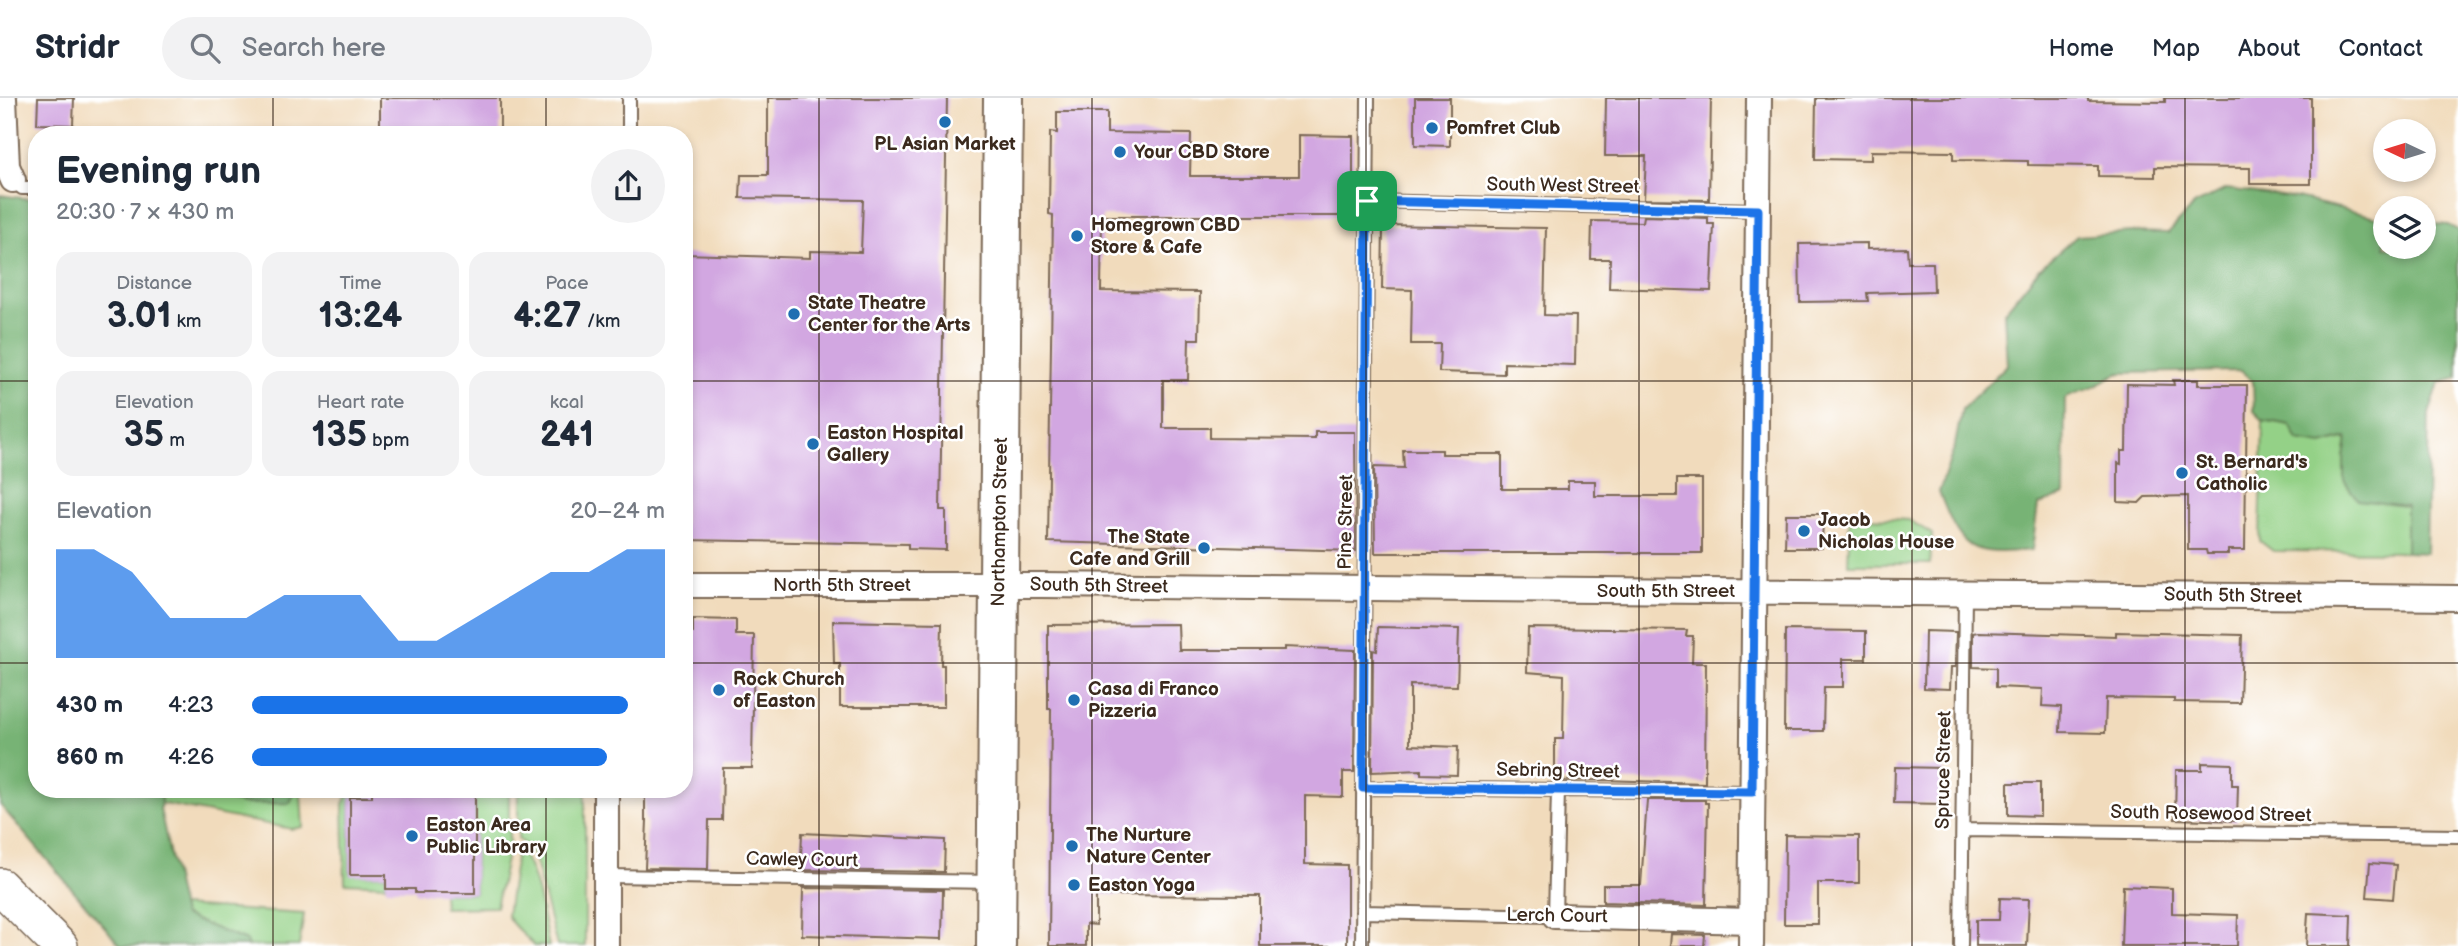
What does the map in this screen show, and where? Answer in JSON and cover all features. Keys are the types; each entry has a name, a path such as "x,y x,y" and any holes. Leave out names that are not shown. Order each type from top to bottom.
{"main road":[{"name":"Northampton Street","path":"996,946 1003,98"},
{"path":"0,886 60,946"}],"street":[{"path":"4,98 6,166 13,180"},
{"path":"1751,946 1759,98"},
{"name":"North 5th Street","path":"693,585 999,585"},
{"name":"South 5th Street","path":"999,585 2458,598"},
{"path":"606,798 606,946"},
{"name":"Lerch Court","path":"1555,916 1751,920"}],"lane":[{"path":"629,98 629,126"},
{"name":"Pine Street","path":"1362,946 1368,98"},
{"path":"13,180 22,188 28,188"},
{"name":"South West Street","path":"1367,201 1758,210"},
{"name":"Spruce Street","path":"1961,946 1965,594"},
{"name":"Sebring Street","path":"1363,788 1752,792"},
{"path":"1555,916 1558,790"},
{"name":"South Rosewood Street","path":"1963,830 2458,836"},
{"name":"Cawley Court","path":"606,876 997,882"},
{"name":"Lerch Court","path":"1362,912 1555,916"}],"green space":[{"path":"2226,189 2297,198 2373,216 2373,259 2436,259 2436,224 2448,225 2458,230 2458,378 2439,383 2429,414 2426,553 2406,552 2406,506 2358,500 2344,481 2347,438 2322,445 2298,441 2290,425 2263,420 2254,411 2253,381 2241,371 2121,373 2092,388 2068,396 2065,399 2064,495 2038,505 2032,550 1981,550 1970,545 1954,527 1939,492 1955,445 1962,409 2007,365 2004,312 2039,269 2077,236 2132,232 2168,233 2194,205"},
{"path":"0,195 28,199 28,798 161,798 160,809 183,915 246,941 248,946 121,946 0,805"},
{"path":"2263,420 2290,425 2322,445 2348,438 2344,458 2406,506 2406,552 2273,551 2260,541"},
{"path":"1850,517 1909,520 1932,534 1930,564 1848,564"},
{"path":"161,798 251,798 290,803 292,798 301,798 303,827 292,829 160,803"},
{"path":"218,798 292,798 290,803 243,804"},
{"path":"346,798 350,798 350,874 386,875 386,885 345,883 343,804"},
{"path":"475,798 509,798 509,845 496,907 444,908 443,893 475,893"},
{"path":"518,798 585,798 585,946 557,946 534,858 518,839"},
{"path":"517,848 524,856 534,879 549,946 534,946 507,915"},
{"path":"181,906 304,914 299,946 248,946 245,941 183,916"}],"building":[{"path":"38,98 74,98 73,125 37,124"},
{"path":"380,98 500,98 500,126 380,126"},
{"path":"768,98 947,98 940,510 946,510 946,550 908,549 908,544 693,540 693,254 810,258 810,251 861,252 863,200 740,198 741,175 768,175"},
{"name":"Pomfret Club","path":"1415,98 1450,98 1450,146 1415,145"},
{"path":"1606,98 1711,98 1709,200 1644,199 1646,156 1605,156"},
{"path":"1816,98 2088,98 2088,101 2165,102 2165,98 2311,98 2311,184 2250,184 2250,168 2155,167 2155,177 2098,176 2098,166 2028,165 2028,161 1953,160 1953,152 1871,151 1871,160 1815,159"},
{"path":"1057,112 1107,112 1107,133 1191,134 1190,176 1299,176 1299,135 1353,136 1353,216 1102,216 1101,291 1200,292 1199,339 1189,339 1188,380 1163,380 1163,428 1210,428 1210,438 1315,439 1315,432 1355,432 1356,551 1048,542 1053,215 1049,214 1050,132 1057,133"},
{"path":"1644,216 1708,218 1708,224 1714,224 1711,291 1609,288 1610,259 1591,259 1592,221 1643,222"},
{"path":"1383,225 1546,228 1544,315 1576,316 1575,365 1504,363 1504,374 1439,372 1440,344 1411,344 1412,290 1382,289"},
{"path":"1867,243 1867,249 1907,248 1908,263 1933,263 1934,291 1867,293 1868,301 1800,302 1799,244"},
{"name":"St. Bernard's Catholic","path":"2173,380 2198,380 2198,385 2247,385 2245,550 2228,550 2228,554 2207,554 2206,550 2188,550 2188,496 2145,497 2139,503 2118,502 2118,463 2121,464 2121,451 2126,451 2127,384 2174,385"},
{"path":"1403,450 1442,450 1442,454 1502,454 1502,489 1568,489 1568,481 1595,481 1595,496 1677,496 1677,479 1702,479 1702,553 1375,553 1374,467 1404,468"},
{"name":"Jacob Nicholas House","path":"1786,514 1823,514 1822,548 1785,548"},
{"path":"693,619 736,620 736,635 754,635 752,768 723,768 722,820 709,820 708,869 645,868 645,798 693,798"},
{"path":"833,621 942,623 944,707 840,707 840,664 834,664"},
{"path":"1178,624 1179,650 1284,650 1284,647 1355,650 1354,772 1343,772 1343,797 1305,796 1305,864 1347,865 1347,946 1260,946 1260,896 1096,895 1096,925 1086,924 1086,946 1049,946 1051,709 1048,709 1048,625"},
{"path":"1378,627 1459,629 1457,686 1410,685 1410,745 1458,747 1457,775 1421,774 1421,770 1372,772 1373,650 1377,651"},
{"path":"1528,628 1687,630 1686,636 1693,636 1692,663 1706,663 1705,783 1555,781 1555,739 1563,739 1564,675 1527,672"},
{"path":"1785,630 1866,631 1866,659 1843,659 1843,687 1824,687 1823,731 1784,731"},
{"path":"1925,631 1956,632 1955,667 1951,667 1950,689 1924,688"},
{"path":"2116,632 2242,635 2240,703 2106,698 2105,733 2060,732 2061,707 2042,706 2043,689 1996,687 1996,668 1973,667 1973,633 2116,636"},
{"path":"2202,763 2232,764 2232,785 2238,785 2237,821 2175,819 2176,770 2202,770"},
{"path":"1895,767 1944,768 1943,804 1894,803"},
{"path":"2008,783 2040,783 2040,816 2008,815"},
{"name":"Easton Area Public Library","path":"350,798 475,798 475,893 415,893 415,889 386,889 386,875 350,875"},
{"path":"1647,800 1705,800 1705,803 1708,803 1706,905 1603,902 1603,885 1641,885"},
{"path":"802,833 945,840 944,872 804,870 804,858 801,858"},
{"path":"1785,835 1859,836 1859,883 1818,883 1818,924 1784,924"},
{"path":"2370,863 2396,865 2393,899 2367,897"},
{"path":"2123,886 2172,888 2172,913 2238,915 2237,946 2121,946"},
{"path":"803,888 943,890 942,939 802,935"},
{"path":"2000,898 2029,899 2027,946 1976,946 1976,920 1999,920"},
{"path":"2308,913 2351,915 2350,946 2306,946"},
{"path":"1671,934 1705,935 1704,946 1670,946"}],"place":[{"name":"PL Asian Market","path":"945,122"},
{"name":"Pomfret Club","path":"1432,128"},
{"name":"Your CBD Store","path":"1120,152"},
{"name":"Homegrown CBD Store & Cafe","path":"1077,236"},
{"name":"State Theatre Center for the Arts","path":"794,314"},
{"name":"Easton Hospital Gallery","path":"813,444"},
{"name":"St. Bernard's Catholic","path":"2182,473"},
{"name":"Jacob Nicholas House","path":"1804,531"},
{"name":"The State Cafe and Grill","path":"1204,548"},
{"name":"Rock Church of Easton","path":"719,690"},
{"name":"Casa di Franco Pizzeria","path":"1074,700"},
{"name":"Easton Area Public Library","path":"412,836"},
{"name":"The Nurture Nature Center","path":"1072,846"},
{"name":"Easton Yoga","path":"1074,885"}],"route":[{"path":"1367,201 1758,210 1752,792 1363,788 1367,201"}]}
